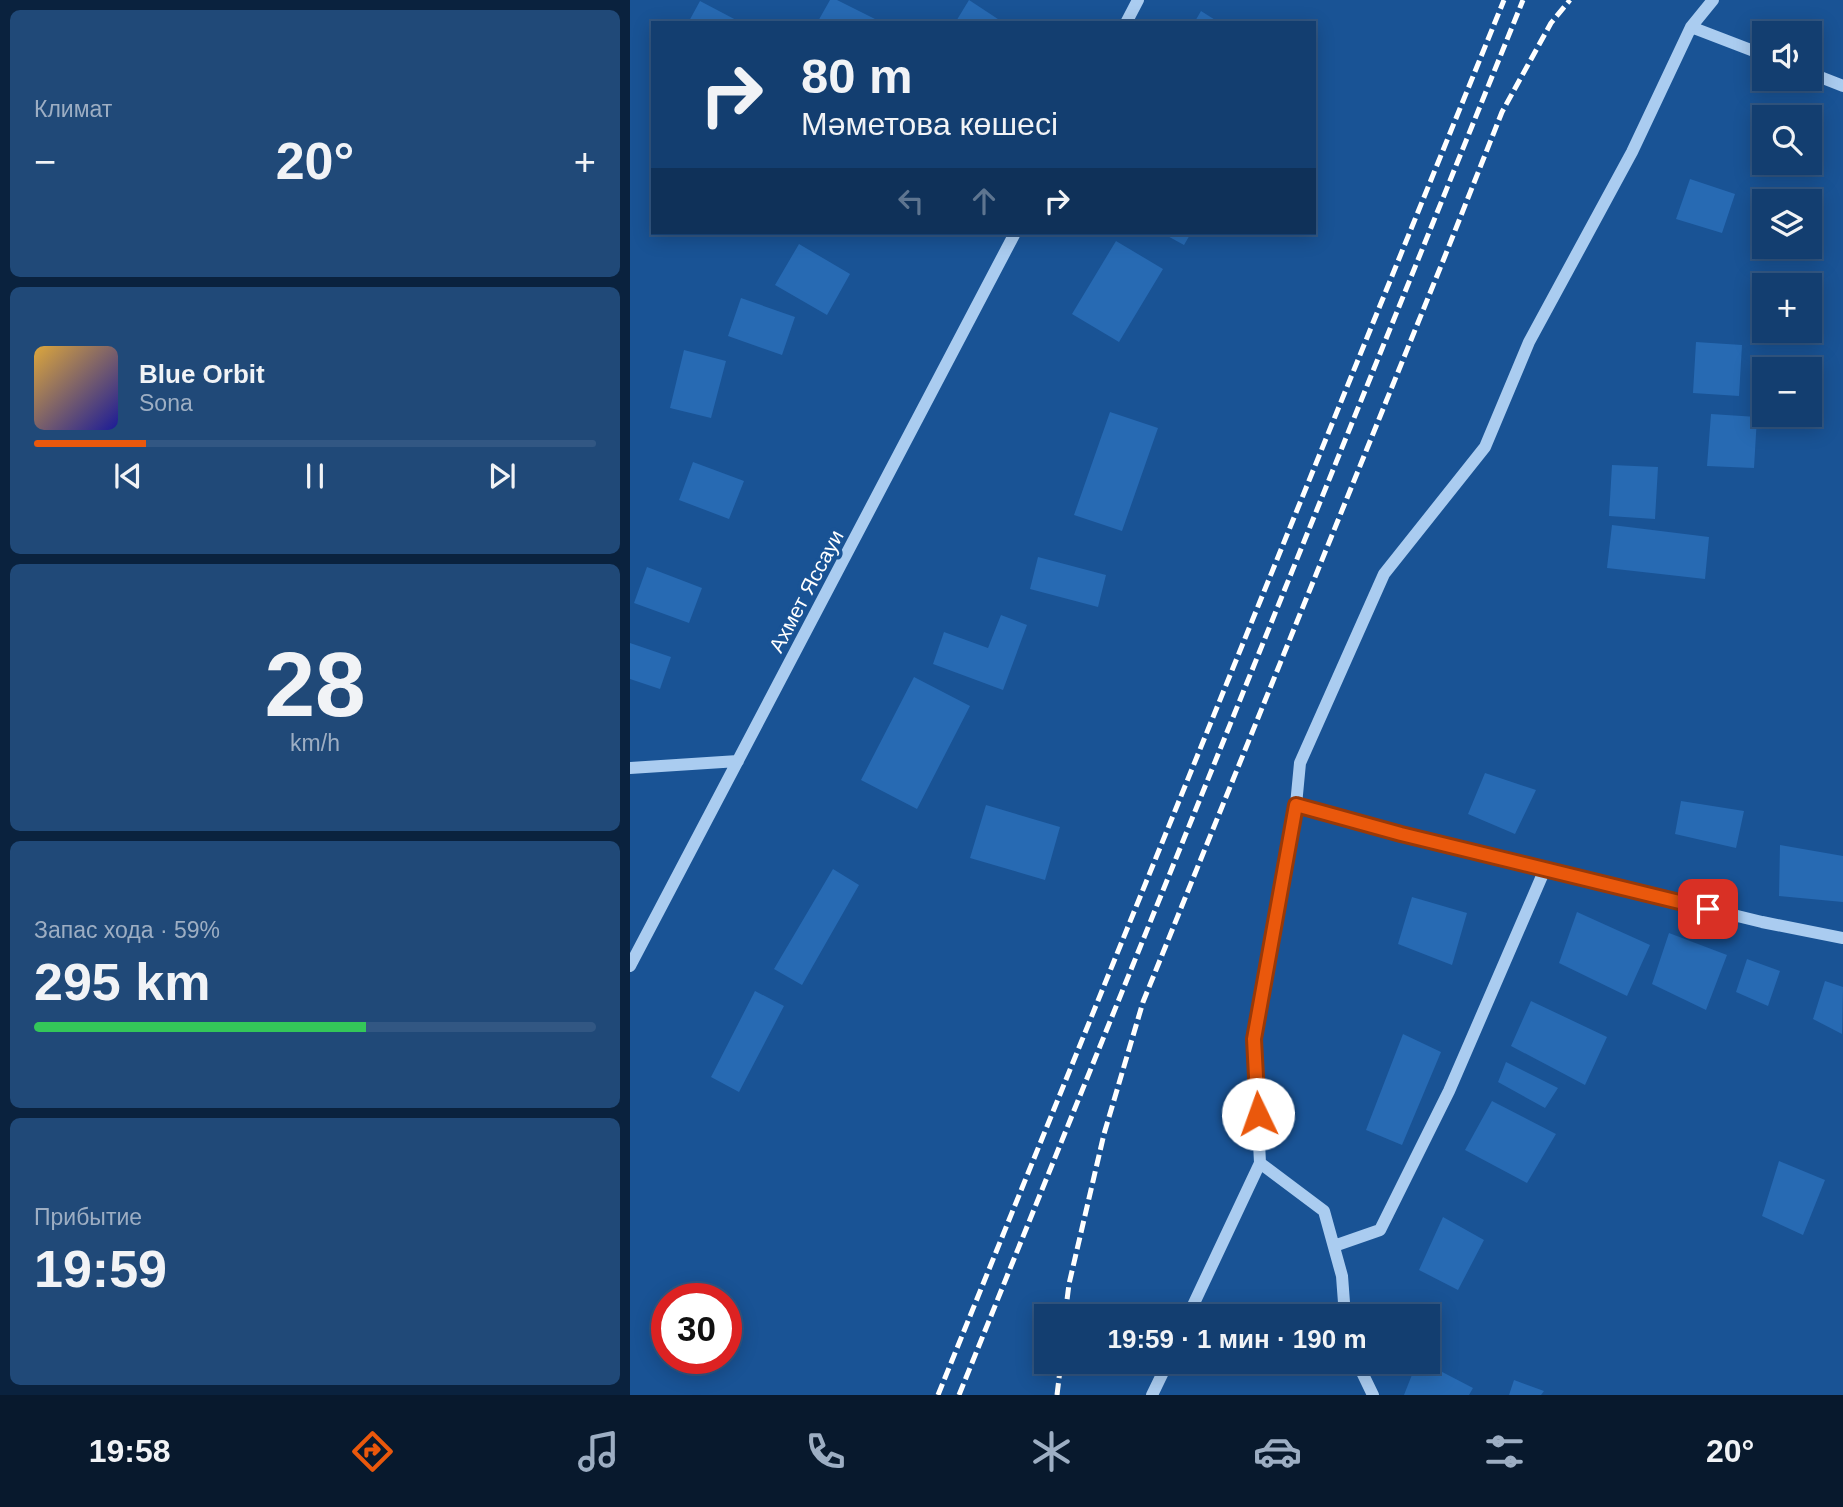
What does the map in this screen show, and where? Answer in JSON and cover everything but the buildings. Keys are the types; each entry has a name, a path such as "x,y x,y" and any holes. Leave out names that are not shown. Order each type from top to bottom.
{"street":[{"path":"1194,1304 1260,1163 1254,1039 1296,805 1300,763 1384,574 1485,447 1529,342 1632,152 1692,27 1713,0"},
{"path":"1127,21 1134,1"},
{"path":"1692,27 1752,50"},
{"path":"1822,78 1843,86"},
{"name":"Ахмет Яссауи","path":"630,966 1015,235"},
{"path":"630,768 738,761"},
{"path":"1296,805 1401,834 1762,922 1843,938"},
{"path":"1334,1246 1380,1230 1450,1091 1545,869"},
{"path":"1260,1163 1324,1211 1342,1276 1344,1304"},
{"path":"1153,1395 1163,1374"},
{"path":"1363,1374 1373,1395"}],"railway":[{"path":"938,1395 1504,0"},
{"path":"959,1395 1523,0"},
{"path":"1066,1304 1104,1134 1143,1002 1502,112 1551,23 1570,0"},
{"path":"1057,1395 1060,1374"}],"route":[{"path":"1258,1114 1254,1039 1296,805 1401,834 1708,909"}]}
